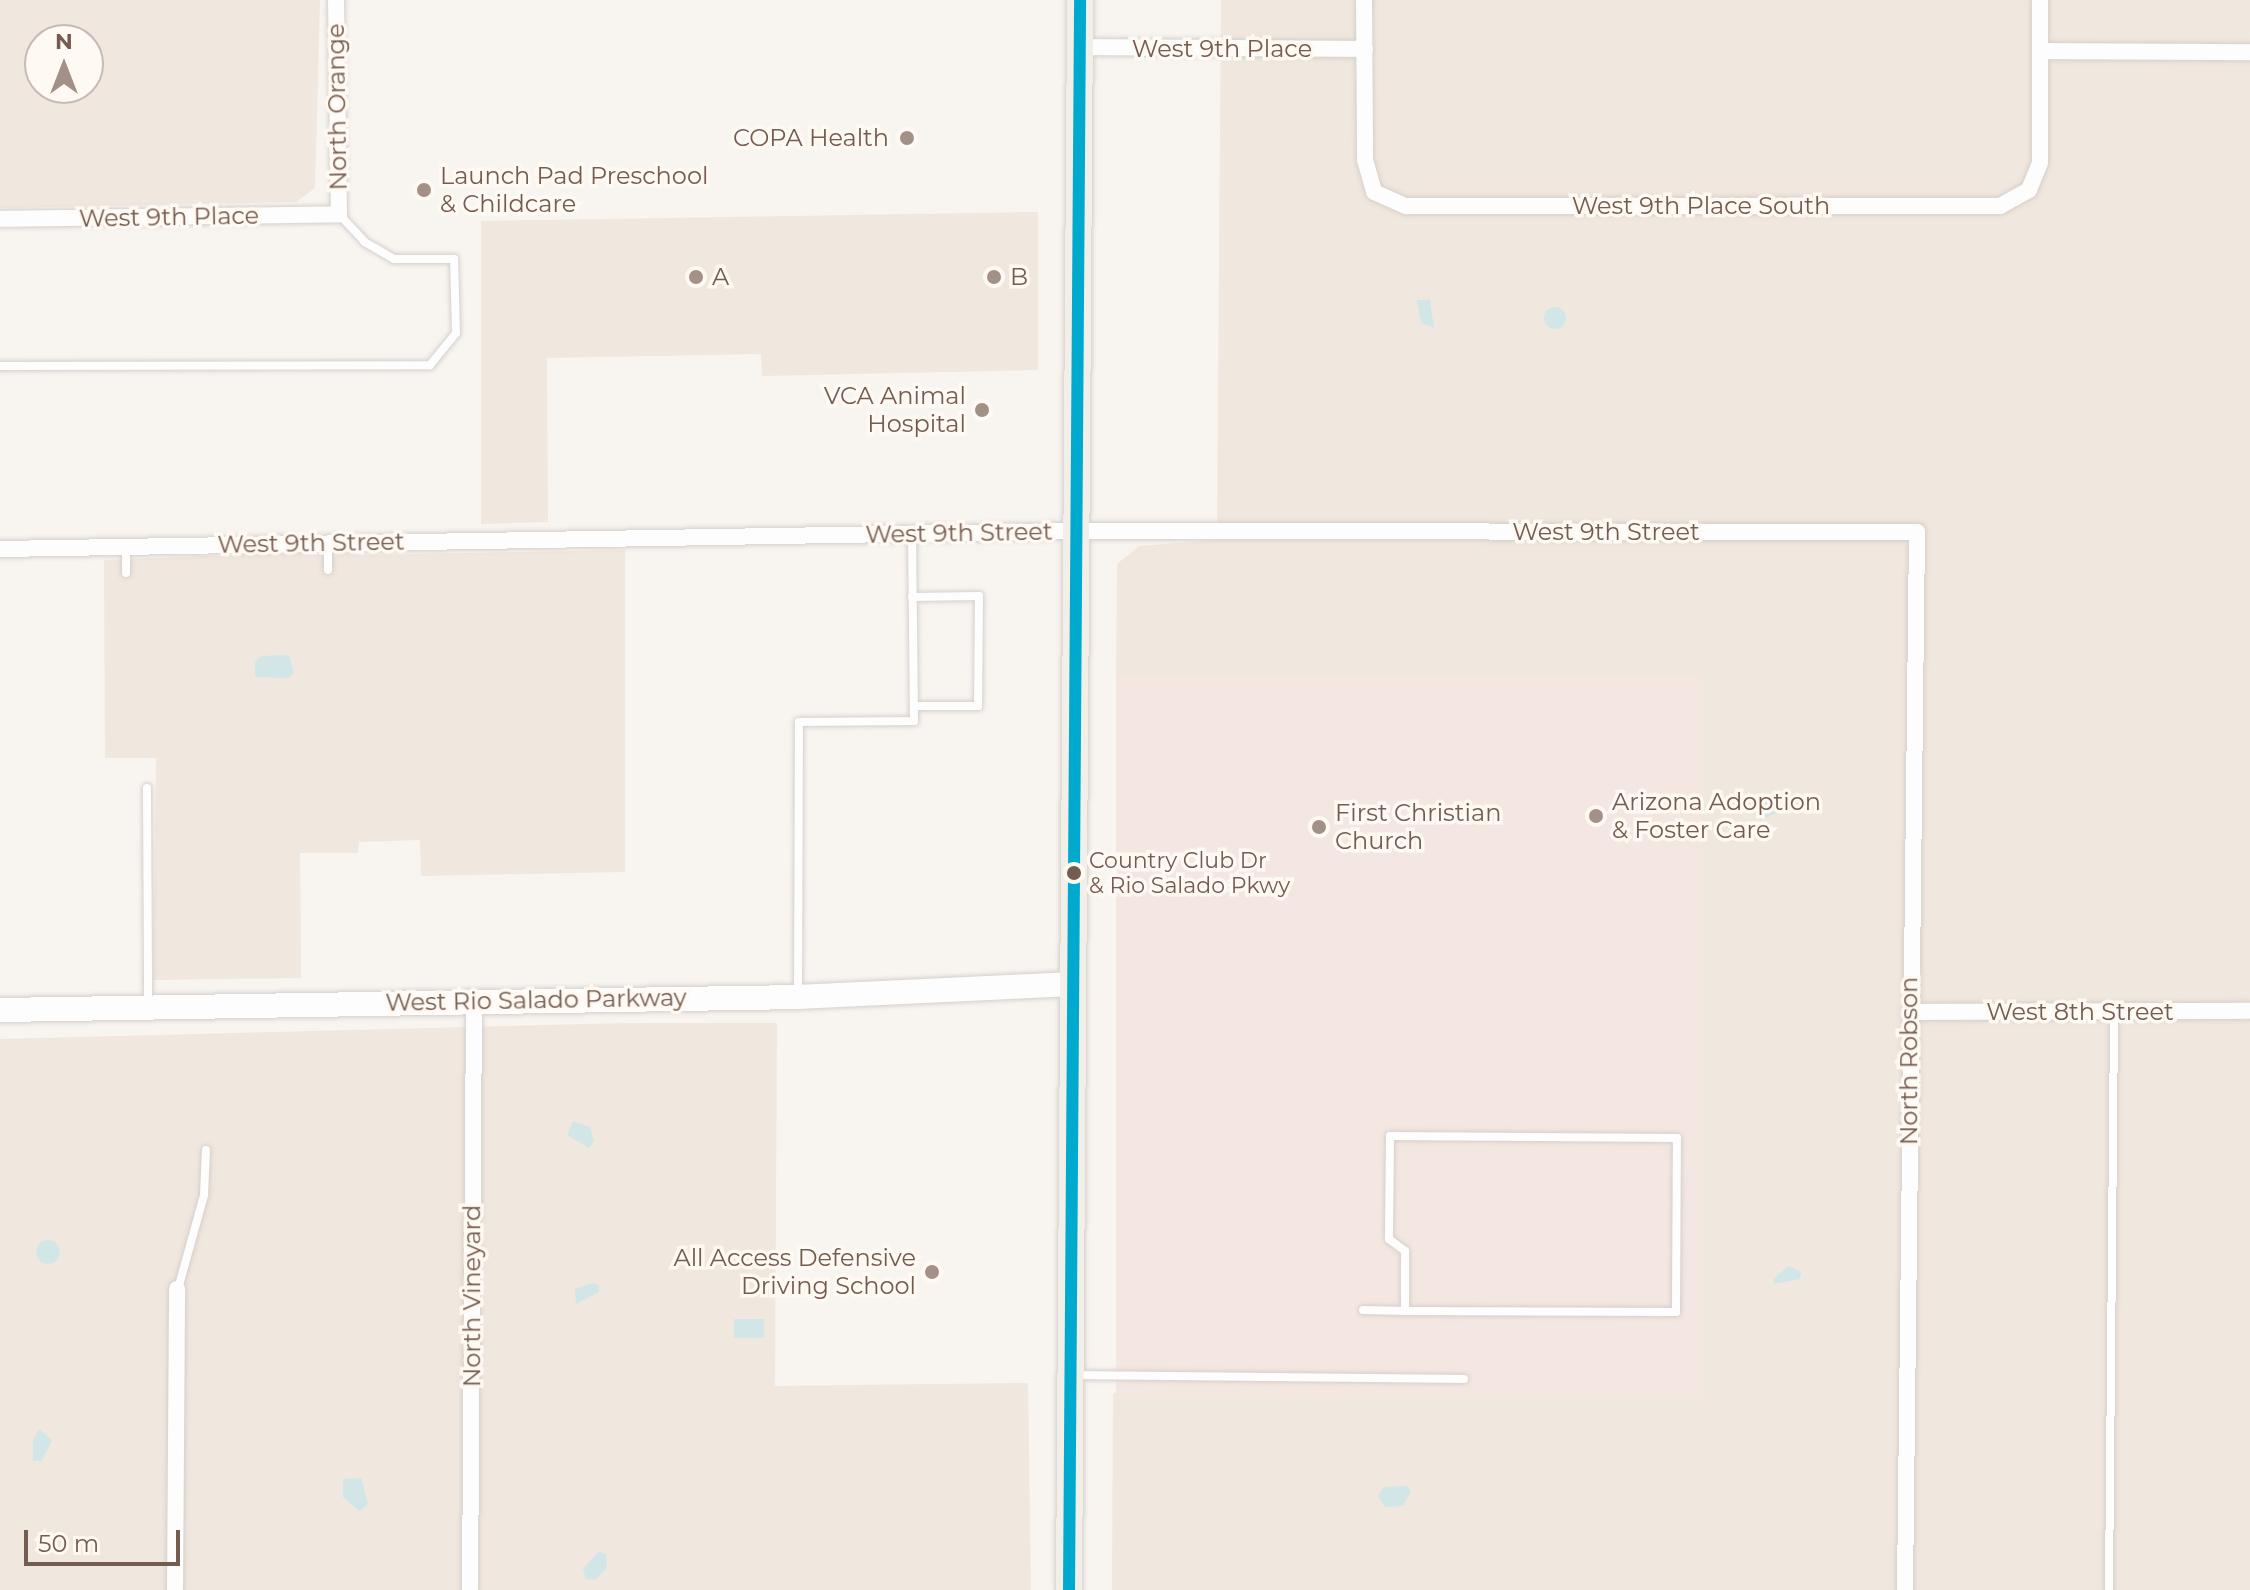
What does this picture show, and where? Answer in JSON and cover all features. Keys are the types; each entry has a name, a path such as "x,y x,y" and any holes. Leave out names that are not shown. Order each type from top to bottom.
{"main road":[{"path":"1069,1590 1080,0"},
{"name":"West Rio Salado Parkway","path":"0,1010 798,997 1072,984"}],"street":[{"name":"North Orange","path":"336,0 339,214"},
{"path":"1364,0 1365,49"},
{"path":"2040,0 2040,51 2250,52"},
{"name":"West 9th Place","path":"1080,47 1365,49"},
{"name":"West 9th Place South","path":"1365,49 1365,160 1374,192 1406,206 2000,206 2029,190 2040,163 2040,51"},
{"name":"West 9th Place","path":"0,219 339,214"},
{"name":"West 9th Street","path":"0,549 1075,531 1917,532"},
{"name":"North Robson","path":"1905,1590 1917,532"},
{"name":"North Vineyard","path":"470,1590 474,1001"},
{"name":"West 8th Street","path":"1910,1012 2250,1011"},
{"path":"175,1590 177,1289"}],"lane":[{"path":"0,366 430,365 456,333 454,259 394,259 365,242 339,214"},
{"path":"798,997 799,722 914,721 912,533"},
{"path":"328,543 328,570"},
{"path":"126,547 126,573"},
{"path":"912,597 979,596 978,706 914,706"},
{"path":"147,788 148,1007"},
{"path":"2109,1590 2114,1012"},
{"path":"1363,1310 1405,1311 1676,1312 1677,1138 1390,1136 1389,1239 1405,1251 1405,1311"},
{"path":"177,1289 204,1195 206,1150"},
{"path":"1070,1375 1464,1379"}],"shaded area":[{"path":"0,0 320,0 315,188 296,202 0,208"},
{"path":"1221,0 2250,0 2250,1590 1112,1590 1113,1393 1697,1399 1701,676 1116,677 1117,564 1139,546 1217,540"},
{"path":"1038,212 1038,370 762,376 761,354 547,358 548,522 481,524 481,221"},
{"path":"1417,300 1430,300 1434,328 1421,323"},
{"path":"1555,307 1563,310 1566,318 1563,326 1555,329 1547,326 1544,318 1547,310"},
{"path":"625,550 625,872 421,876 420,840 359,842 358,853 300,853 301,978 153,980 156,758 105,758 104,560 341,551 360,555"},
{"path":"289,655 294,673 288,678 255,677 255,662 261,656"},
{"path":"1116,676 1702,676 1702,1399 1116,1399"},
{"path":"1773,795 1784,796 1787,808 1760,820 1759,805"},
{"path":"627,1023 777,1023 775,1386 1028,1383 1031,1590 0,1590 0,1039"},
{"path":"573,1121 590,1127 594,1141 589,1148 567,1135"},
{"path":"48,1240 59,1247 60,1252 53,1263 48,1264 37,1257 36,1252 43,1241"},
{"path":"1789,1266 1801,1272 1800,1279 1774,1284 1774,1278"},
{"path":"593,1283 599,1286 599,1292 576,1304 575,1289"},
{"path":"734,1319 764,1319 764,1338 734,1338"},
{"path":"39,1429 52,1440 42,1461 33,1461 33,1440"},
{"path":"361,1478 368,1504 359,1511 343,1497 343,1479"},
{"path":"1407,1486 1411,1491 1403,1506 1385,1507 1378,1496 1384,1487"},
{"path":"598,1552 606,1554 607,1568 595,1580 586,1579 583,1569"}],"transit line":[{"path":"1069,1590 1080,0"}],"place":[{"name":"COPA Health","path":"907,138"},
{"name":"Launch Pad Preschool & Childcare","path":"424,190"},
{"name":"A","path":"696,277"},
{"name":"B","path":"994,277"},
{"name":"VCA Animal Hospital","path":"982,410"},
{"name":"Arizona Adoption & Foster Care","path":"1596,816"},
{"name":"First Christian Church","path":"1319,827"},
{"name":"Country Club Dr & Rio Salado Pkwy","path":"1074,873"},
{"name":"All Access Defensive Driving School","path":"932,1272"}]}
